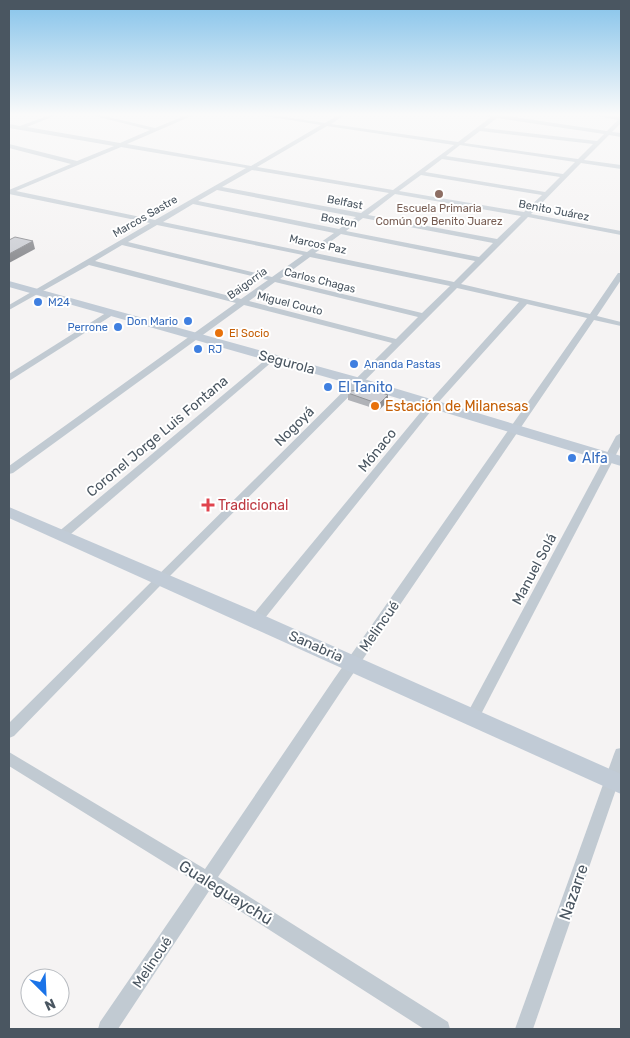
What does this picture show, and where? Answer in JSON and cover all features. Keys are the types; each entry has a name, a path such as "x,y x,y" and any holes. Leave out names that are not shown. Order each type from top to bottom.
{"street":[{"name":"Benito Juárez","path":"225,162 621,233"},
{"name":"Marcos Sastre","path":"9,308 260,162"},
{"name":"Baigorria","path":"9,471 395,192 433,162"},
{"path":"476,162 565,176"},
{"name":"Nogoyá","path":"9,732 579,162"},
{"path":"595,162 621,167"},
{"path":"9,192 76,163"},
{"path":"419,173 548,194"},
{"name":"Belfast","path":"216,188 500,242"},
{"name":"Marcos Paz","path":"9,192 456,285 621,324"},
{"name":"Boston","path":"191,202 482,260"},
{"name":"Carlos Chagas","path":"122,243 424,316"},
{"name":"Miguel Couto","path":"88,262 398,342"},
{"name":"Melincué","path":"107,1029 353,663 516,430 621,275"},
{"name":"Segurola","path":"9,284 359,382 615,459"},
{"name":"Mónaco","path":"256,620 432,404 524,301"},
{"path":"9,378 112,313"},
{"name":"Coronel Jorge Luis Fontana","path":"62,536 271,358"},
{"name":"Manuel Solá","path":"473,716 615,459 621,436"},
{"name":"Sanabria","path":"9,512 473,716 617,782"},
{"name":"Nazarre","path":"524,1029 617,782 621,754"},
{"name":"Gualeguaychú","path":"9,758 207,880 441,1029"}],"building":[{"path":"15,237 33,241 9,254 9,240"},
{"path":"368,388 388,395 379,404 348,393"}],"place":[{"name":"Escuela Primaria Común 09 Benito Juarez","path":"439,194"},
{"name":"M24","path":"38,302"},
{"name":"Don Mario","path":"188,321"},
{"name":"Perrone","path":"118,327"},
{"name":"El Socio","path":"219,333"},
{"name":"RJ","path":"198,349"},
{"name":"Ananda Pastas","path":"354,364"},
{"name":"El Tanito","path":"328,387"},
{"name":"Estación de Milanesas","path":"375,406"},
{"name":"Alfa","path":"572,458"},
{"name":"Tradicional","path":"208,505"}]}
